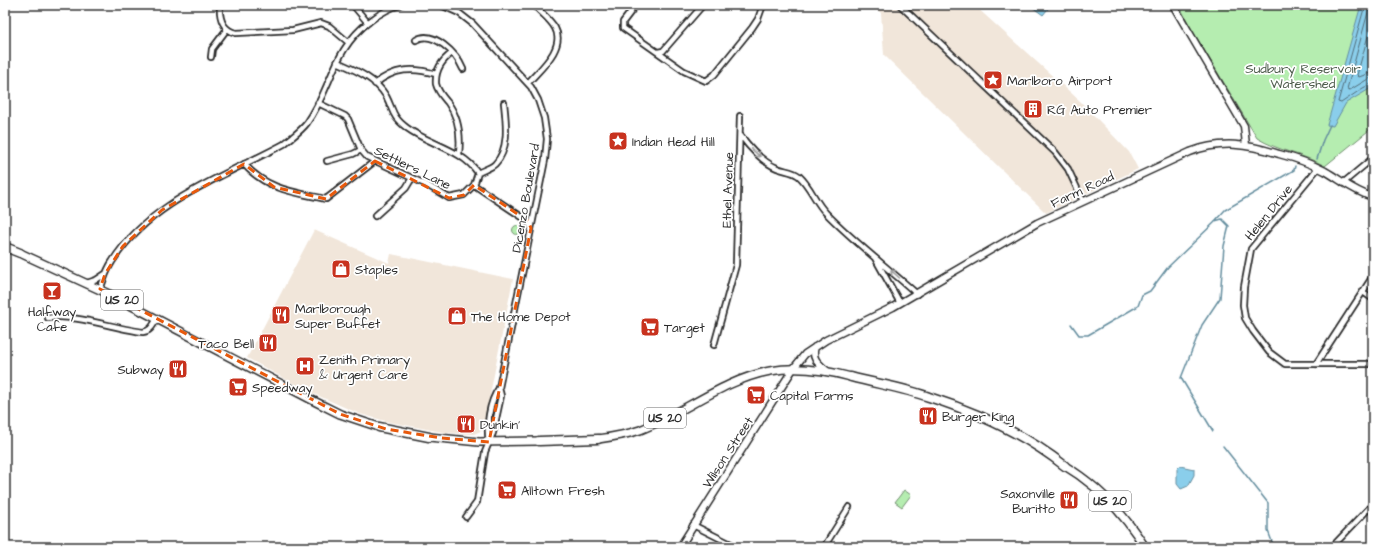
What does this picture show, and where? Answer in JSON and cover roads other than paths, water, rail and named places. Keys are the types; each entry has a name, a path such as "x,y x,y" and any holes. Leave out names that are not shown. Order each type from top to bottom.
{"highway":[{"name":"US 20","path":"5,247 20,253"},
{"name":"US 20","path":"851,377 918,394 960,408 1014,434 1065,466"},
{"name":"US 20","path":"379,427 429,437"},
{"name":"US 20","path":"539,440 598,439"}],"main road":[{"name":"US 20","path":"20,253 100,289 320,405 340,414 379,427"},
{"name":"US 20","path":"598,439 619,436 647,427 749,376 770,371 792,369 827,371 851,377"},
{"name":"US 20","path":"429,437 489,442 539,440"},
{"name":"US 20","path":"1065,466 1107,498 1143,544"}],"street":[{"path":"220,5 220,16 227,29 236,33 292,30 321,24 330,26 348,42"},
{"path":"353,5 368,23"},
{"path":"100,289 105,274 123,246 162,210 182,196 284,144 296,135 307,123 318,103 336,62 348,42 368,23 397,5"},
{"name":"Dicenzo Boulevard","path":"441,5 459,13 472,24 528,83 538,100 544,118 547,139 545,160 499,388 493,396 487,432 489,442 485,452 476,502 466,517"},
{"path":"528,83 551,56 557,45 558,38 554,26 534,5"},
{"path":"623,5 631,11"},
{"path":"636,5 622,22 624,28 684,71 706,81 714,75 752,28 758,19 763,5"},
{"path":"658,52 663,51 703,5"},
{"path":"900,5 1055,151 1068,169 1082,201"},
{"path":"1173,5 1241,122 1246,136 1246,145"},
{"path":"211,57 212,49 227,29"},
{"path":"416,40 421,36 438,41 460,61 463,68"},
{"path":"452,53 442,62 436,74 437,89 452,110 460,130 459,154"},
{"path":"336,62 360,72 375,84 385,94 391,111 398,120 426,140 459,154 474,166 478,173"},
{"path":"375,84 386,75 401,70 420,70 436,74"},
{"path":"504,102 506,124 505,143 503,149 496,164 478,173 474,185 528,221 531,228"},
{"name":"Settlers Lane","path":"318,103 340,112 348,119 361,150 374,161 412,178 449,198 464,195 474,185"},
{"name":"Ethel Avenue","path":"714,345 736,265 736,220 741,136 739,129 740,116"},
{"path":"741,136 755,152 774,166 798,175 814,194 820,207 917,294"},
{"name":"Farm Road","path":"792,369 805,354 830,338 900,304 1021,232 1082,201 1199,148 1219,144 1246,145 1296,158 1318,168 1356,190 1373,197"},
{"path":"327,161 344,157 361,150"},
{"path":"1343,182 1373,158"},
{"path":"244,164 251,172 274,188 326,199 374,161"},
{"name":"Helen Drive","path":"1318,168 1251,249 1244,287 1243,305 1245,318 1252,331 1277,359 1285,364 1373,364"},
{"path":"375,216 406,188 412,178"},
{"path":"873,255 900,304"},
{"path":"86,283 96,280 105,274"},
{"path":"1316,364 1373,276"},
{"path":"1363,292 1373,299"},
{"path":"48,318 54,317 74,319 147,332 151,328 156,318"},
{"path":"815,347 815,360 827,371"},
{"name":"Wilson Street","path":"680,547 792,369"},
{"path":"1332,547 1373,505"},
{"path":"824,547 849,507"},
{"path":"693,525 737,547"},
{"path":"1131,547 1143,544"}],"water":[{"path":"1034,5 1051,5 1043,15 1032,7"},
{"path":"1361,5 1373,5 1373,87 1346,103 1333,126 1327,125"},
{"path":"1180,466 1194,469 1194,475 1188,486 1181,489 1177,484 1177,469"}],"waterway":[{"path":"1317,159 1330,125"},
{"path":"1213,431 1181,378 1202,325 1220,298 1224,246 1229,226 1222,219 1215,221 1225,210 1294,170 1295,166"},
{"path":"1071,324 1079,335 1088,335 1138,306 1142,295 1150,291 1168,267 1215,222"},
{"path":"1223,446 1268,503 1268,531 1274,547"}],"place":[{"name":"Marlboro Airport","path":"993,80"},
{"name":"RG Auto Premier","path":"1033,109"},
{"name":"Indian Head Hill","path":"618,141"},
{"name":"Staples","path":"341,269"},
{"name":"Halfway Cafe","path":"52,291"},
{"name":"Marlborough Super Buffet","path":"281,315"},
{"name":"The Home Depot","path":"457,316"},
{"name":"Target","path":"650,327"},
{"name":"Taco Bell","path":"268,343"},
{"name":"Zenith Primary & Urgent Care","path":"305,366"},
{"name":"Subway","path":"178,369"},
{"name":"Speedway","path":"238,387"},
{"name":"Capital Farms","path":"756,395"},
{"name":"Burger King","path":"928,416"},
{"name":"Dunkin'","path":"466,424"},
{"name":"Alltown Fresh","path":"507,490"},
{"name":"Saxonville Buritto","path":"1069,500"}],"park label":[{"name":"Sudbury Reservoir Watershed","path":"1303,76"}]}
